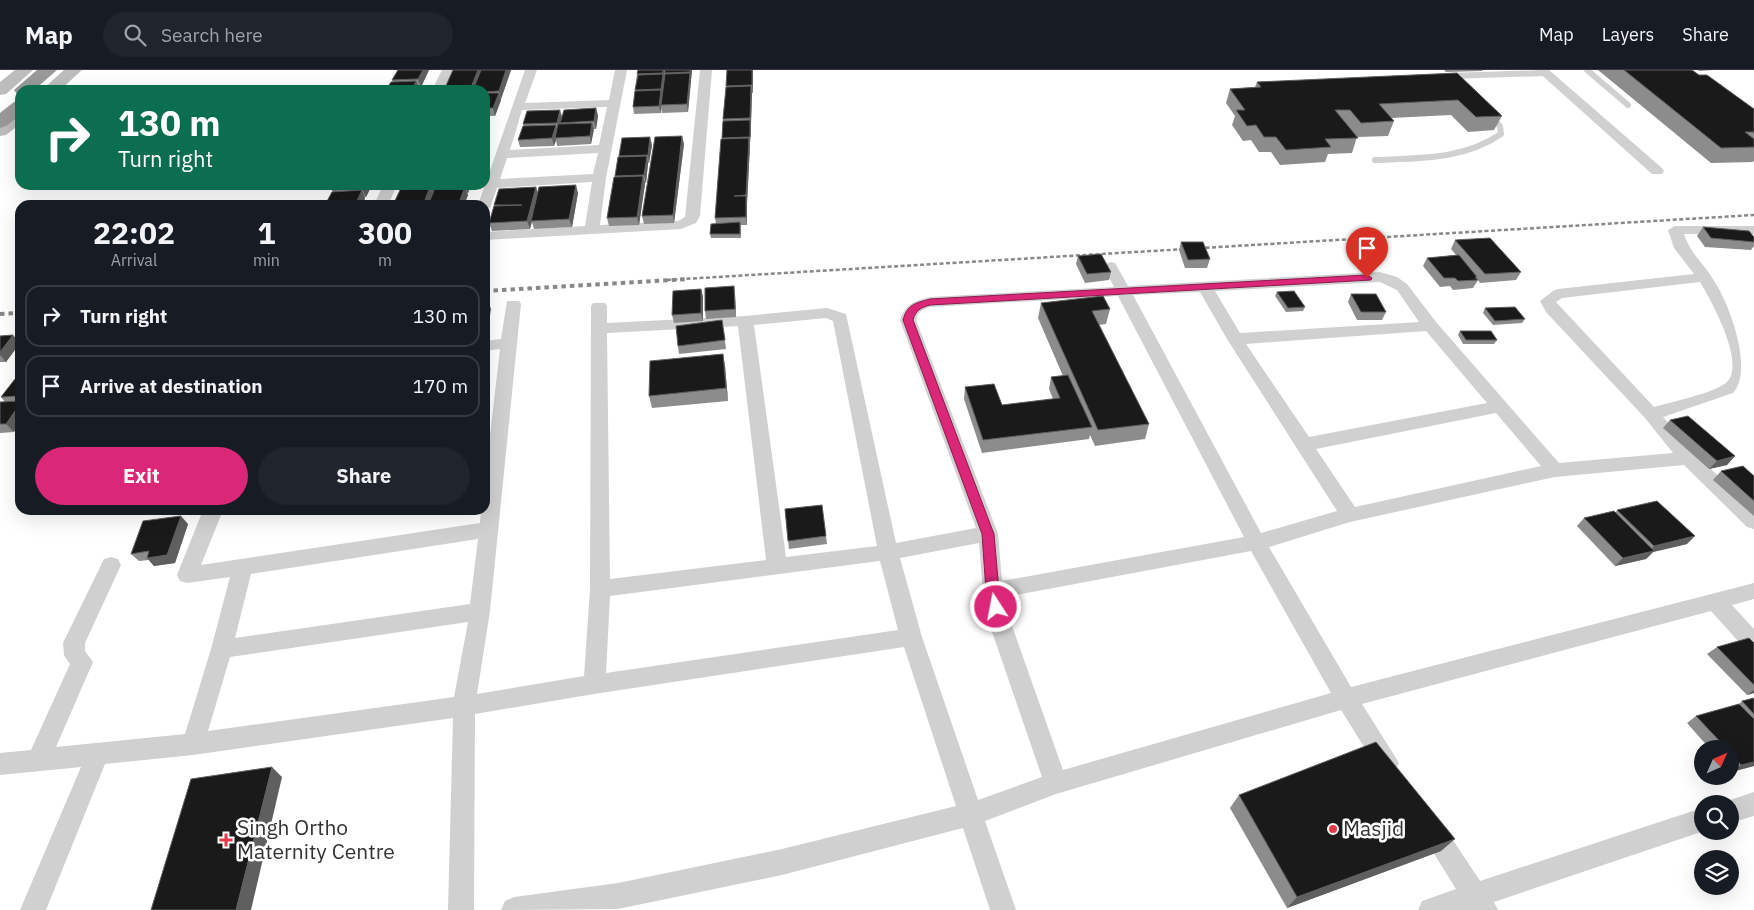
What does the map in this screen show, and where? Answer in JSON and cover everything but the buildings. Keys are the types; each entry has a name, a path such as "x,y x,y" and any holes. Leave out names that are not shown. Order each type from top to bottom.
{"highway":[{"path":"29,85 48,70"},
{"path":"46,85 64,70"},
{"path":"0,108 15,97"},
{"path":"0,122 15,110"}],"street":[{"path":"0,90 25,70"},
{"path":"56,85 74,70"},
{"path":"440,85 448,70"},
{"path":"490,190 517,106 531,70"},
{"path":"592,229 599,178 621,70"},
{"path":"490,236 681,225 691,220 693,216 706,70"},
{"path":"1544,71 1657,171"},
{"path":"517,106 614,103"},
{"path":"0,131 15,118"},
{"path":"502,154 606,149"},
{"path":"492,184 599,178"},
{"path":"1651,414 1719,392 1734,384 1741,372 1741,347 1737,333 1704,277 1682,249 1675,230 1754,230"},
{"path":"1110,266 1255,543 1345,699 1399,780"},
{"path":"1056,783 1000,623 992,591 988,534 908,320 910,311 917,305 930,302 1380,277 1392,280 1402,287 1430,326 1555,470"},
{"path":"1704,277 1558,294 1548,301 1552,309 1651,414 1688,458 1754,522"},
{"path":"1205,287 1303,445 1350,515"},
{"path":"490,459 509,343 513,304"},
{"path":"594,684 600,589 601,328 599,306"},
{"path":"601,328 745,321 827,313 840,318 849,371 888,552 911,637 1003,910"},
{"path":"745,321 777,565"},
{"path":"1236,339 1430,326"},
{"path":"490,345 509,343"},
{"path":"1303,445 1501,406"},
{"path":"992,591 1255,543 1350,515 1555,470 1688,458"},
{"path":"211,515 187,575 487,530"},
{"path":"461,910 464,706 480,611 487,515"},
{"path":"600,589 888,552 988,534"},
{"path":"38,761 82,662 75,655 74,642 111,565"},
{"path":"194,744 222,649 242,568"},
{"path":"514,910 618,903 971,814 1056,783 1345,699 1754,591"},
{"path":"1717,602 1754,644"},
{"path":"222,649 480,611"},
{"path":"0,764 194,744 464,706 594,684 911,637"},
{"path":"33,910 98,753"},
{"path":"1739,808 1754,804"},
{"path":"1420,813 1480,902"},
{"path":"1431,910 1480,902 1694,823"}],"lane":[{"path":"1587,70 1628,105"},
{"path":"1438,73 1446,76 1544,71"},
{"path":"1446,76 1453,83"},
{"path":"1375,160 1452,155 1484,145 1501,134 1500,126 1480,108"}],"railway":[{"path":"667,280 1754,215"},
{"path":"490,291 688,279"},
{"path":"0,314 15,313"}],"place":[{"name":"Masjid","path":"1333,829"},
{"name":"Singh Ortho Maternity Centre","path":"226,840"}],"route":[{"path":"996,607 992,591 988,534 908,320 910,311 917,305 930,302 1367,278"}]}
